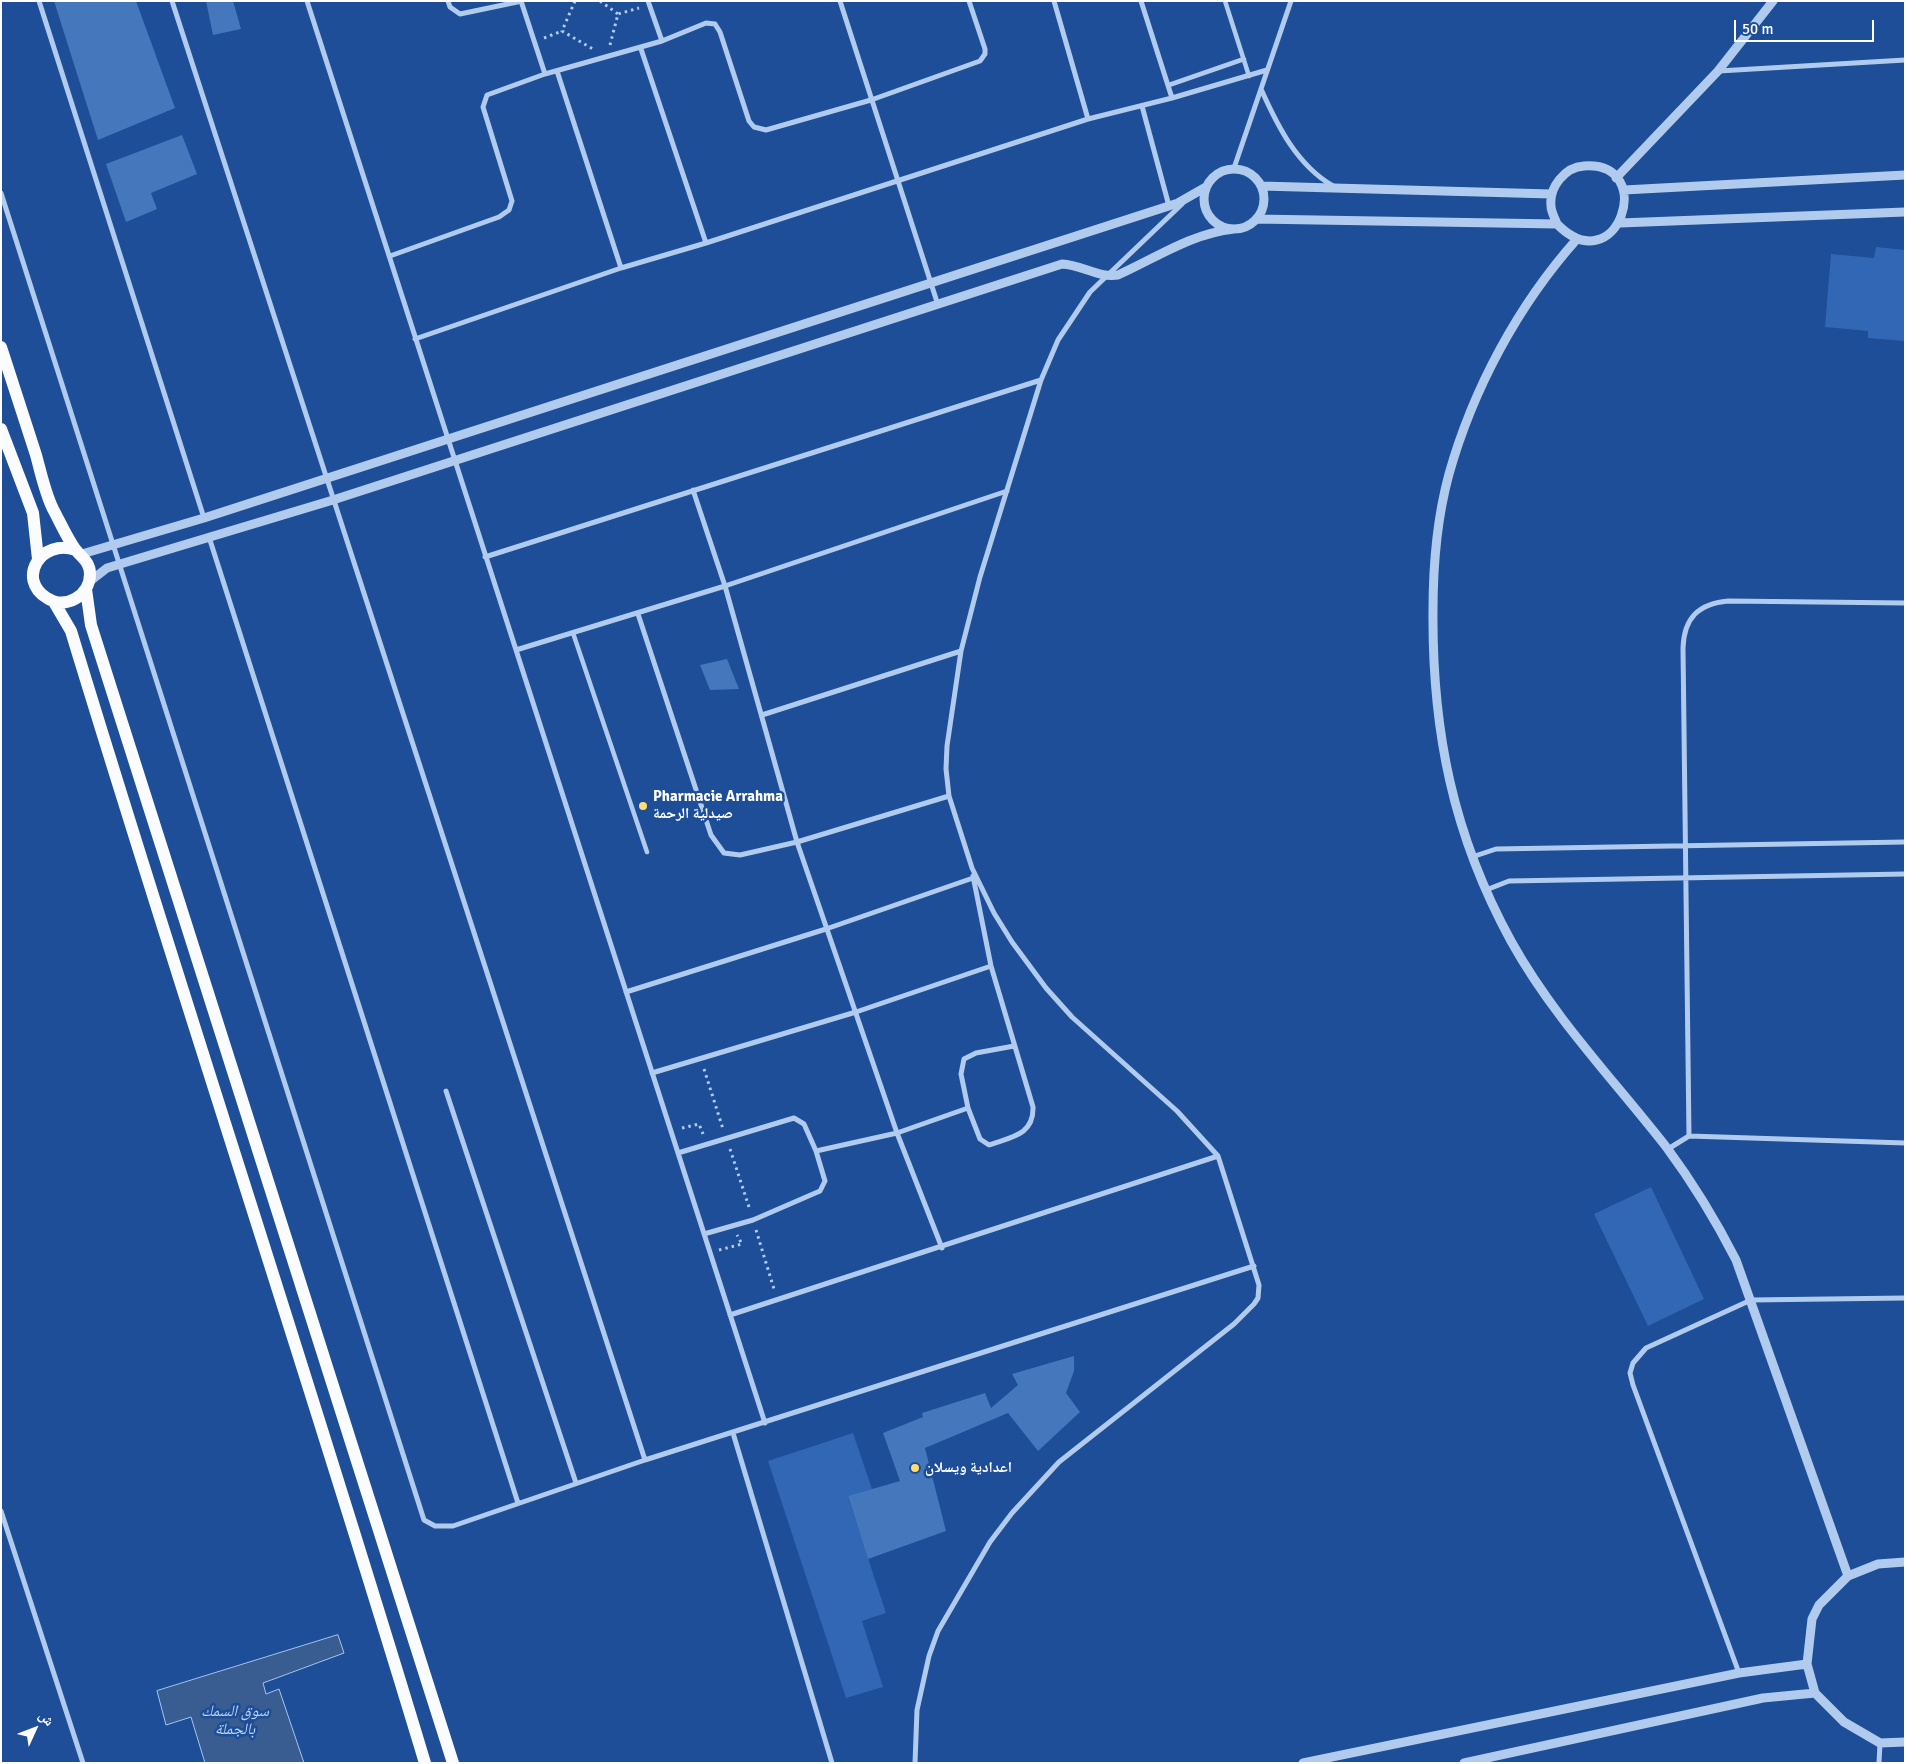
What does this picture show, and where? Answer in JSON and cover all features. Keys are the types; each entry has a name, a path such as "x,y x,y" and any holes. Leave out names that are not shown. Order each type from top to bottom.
{"main road":[{"path":"1,347 52,508 89,567 90,625 454,1763"},
{"path":"1,429 33,513 38,559 34,573 37,588 41,594 54,602 71,631 143,870 290,1322 425,1763"},
{"path":"38,559 51,549 59,547 79,552"},
{"path":"54,602 72,601 88,586"}],"street":[{"path":"39,1 204,518"},
{"path":"172,1 645,1460"},
{"path":"306,1 390,256 453,461 486,557 765,1423"},
{"path":"448,1 450,7 460,14 522,1 545,74"},
{"path":"840,1 938,305"},
{"path":"390,256 499,216 509,210 512,201 485,114 484,101 492,92 545,74 641,49 706,23 715,24 720,32 749,121 760,130 774,128 871,100 973,65 983,58 985,49 969,1"},
{"path":"1054,1 1088,119"},
{"path":"1141,1 1172,98"},
{"path":"1224,1 1249,76"},
{"path":"1234,168 1290,1"},
{"path":"1616,178 1718,71 1773,1"},
{"path":"648,3 662,41"},
{"path":"641,49 706,243"},
{"path":"1169,85 1244,60"},
{"path":"1718,71 1905,60"},
{"path":"415,339 621,268 898,182 1088,119 1172,98 1267,70"},
{"path":"557,71 621,268"},
{"path":"1261,88 1276,122 1307,166 1319,178 1338,189"},
{"path":"1142,106 1169,206"},
{"path":"1582,166 1595,166 1606,170 1616,178 1624,190 1625,207 1620,223 1611,232 1600,238 1590,240 1577,239 1566,233 1557,224 1551,207 1551,194 1557,181 1571,169 1582,166"},
{"path":"79,552 115,545 204,518 1169,206 1206,187 1217,173 1234,168 1250,173 1261,186 1264,203 1256,219 1243,228 1209,232 1118,275 1105,277 1073,265 1062,264 333,500 107,568 88,586"},
{"path":"1624,190 1905,175"},
{"path":"1261,186 1551,194"},
{"path":"1206,187 1204,202 1209,216 1217,224 1234,229"},
{"path":"1,192 424,1520 435,1526 448,1526 645,1460 1254,1266"},
{"path":"915,1763 917,1710 929,1656 938,1631 990,1542 1012,1513 1059,1462 1247,1313 1258,1298 1260,1291 1254,1266 1218,1156 1177,1111 1072,1017 1046,988 998,921 972,868 949,796 946,769 946,746 961,651 980,577 1041,380 1069,323 1090,292 1191,195"},
{"path":"1620,223 1905,212"},
{"path":"1256,219 1557,224"},
{"path":"1577,239 1540,285 1490,371 1465,425 1448,476 1438,530 1433,588 1432,656 1438,726 1451,793 1472,857 1512,942 1545,993 1668,1149 1718,1226 1736,1260 1848,1576"},
{"path":"486,557 1041,380"},
{"path":"693,490 725,586 797,842 897,1133 942,1248"},
{"path":"516,650 725,586 1007,491"},
{"path":"210,537 518,1504"},
{"path":"1689,1136 1684,635 1687,624 1695,614 1706,606 1728,601 1905,603"},
{"path":"638,614 715,844 724,853 733,856 797,842 949,796"},
{"path":"573,632 647,852"},
{"path":"762,715 961,651"},
{"path":"1472,857 1496,849 1905,842"},
{"path":"972,868 991,966 1033,1107 1034,1118 1028,1128 989,1145 980,1139 968,1108 961,1074 964,1059 976,1052 1014,1046"},
{"path":"1486,890 1509,881 1905,874"},
{"path":"626,992 826,929 973,878"},
{"path":"652,1072 856,1012 991,966"},
{"path":"446,1090 576,1483"},
{"path":"816,1151 897,1133 968,1108"},
{"path":"678,1152 794,1118 804,1124 816,1151 825,1181 823,1187 810,1196 753,1220 704,1234"},
{"path":"1668,1149 1689,1136 1905,1143"},
{"path":"730,1315 942,1248 1218,1156"},
{"path":"1739,1673 1630,1373 1633,1363 1646,1348 1751,1300 1905,1298"},
{"path":"733,1433 832,1763"},
{"path":"1,1511 83,1763"},
{"path":"1905,1562 1878,1564 1848,1576 1819,1605 1812,1619 1807,1664 1815,1693 1844,1722 1880,1743 1905,1742"},
{"path":"1304,1763 1739,1673 1807,1664"},
{"path":"1464,1763 1763,1698 1815,1693"},
{"path":"1879,1763 1880,1743"}],"path":[{"path":"534,42 562,31 575,1"},
{"path":"600,1 618,14"},
{"path":"618,14 648,3"},
{"path":"562,31 607,57 618,14"},
{"path":"700,1058 778,1300"},
{"path":"671,1131 699,1124 707,1144"},
{"path":"710,1252 742,1244 733,1225"}],"shaded area":[{"path":"1876,247 1905,250 1905,341 1868,338 1868,331 1825,327 1831,254 1874,258"},
{"path":"1651,1187 1704,1299 1648,1326 1594,1214"},
{"path":"853,1433 872,1489 848,1497 886,1613 862,1621 883,1687 846,1698 768,1461"}],"water":[{"name":"سوق السمك بالجملة","path":"338,1635 344,1653 263,1683 266,1694 279,1689 304,1763 205,1763 191,1717 166,1725 157,1691"}],"building":[{"path":"54,1 136,1 175,108 98,140"},
{"path":"206,1 233,1 241,29 213,35"},
{"path":"182,135 197,174 151,193 157,209 126,222 106,164"},
{"path":"727,659 739,689 710,690 700,665"},
{"name":"اعدادية ويسلان","path":"1074,1356 1074,1371 1066,1393 1080,1412 1038,1451 1008,1413 925,1448 946,1531 868,1559 848,1496 900,1481 883,1433 923,1417 922,1413 985,1393 991,1408 1018,1385 1012,1374"}],"place":[{"name":"Pharmacie Arrahma صيدلية الرحمة","path":"643,806"},
{"name":"اعدادية ويسلان","path":"915,1468"}]}
